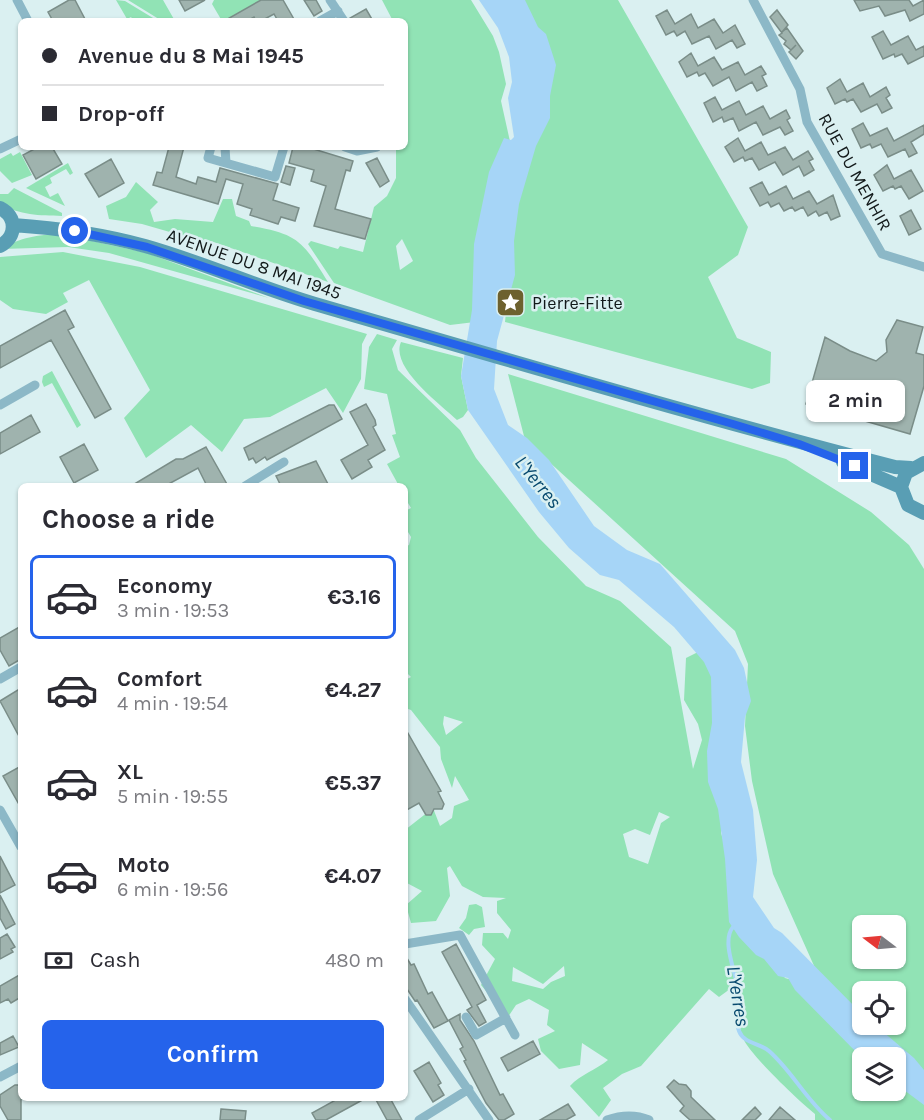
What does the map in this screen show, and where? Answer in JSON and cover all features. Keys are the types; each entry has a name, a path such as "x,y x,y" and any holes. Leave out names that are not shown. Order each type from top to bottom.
{"main road":[{"path":"0,208 8,213 13,225 10,238 0,246"},
{"name":"AVENUE DU 8 MAI 1945","path":"13,225 86,233 147,247 304,301 799,444"},
{"path":"799,444 895,467 918,465"},
{"path":"799,444 901,487"},
{"path":"918,465 903,480 901,487 908,505 924,513"}],"street":[{"path":"17,0 26,18"},
{"path":"330,0 342,18"},
{"name":"RUE DU MENHIR","path":"753,0 800,89 807,122 882,254 924,267"},
{"path":"325,18 338,11"},
{"path":"0,149 18,140"},
{"path":"210,150 208,158 275,177 283,150"},
{"path":"225,150 226,163"},
{"path":"0,405 35,385"},
{"path":"250,483 284,462"},
{"path":"0,679 18,669"},
{"path":"0,810 18,841"},
{"path":"408,944 460,935 515,1035"},
{"path":"408,1003 489,1120"},
{"path":"466,1017 476,1035 506,1018"},
{"path":"0,1077 18,1068"},
{"path":"418,1120 469,1089"},
{"path":"607,1120 619,1116 641,1117 649,1120"}],"green space":[{"path":"116,0 125,1 153,18 131,17 126,18"},
{"path":"128,0 163,0 173,18 157,18"},
{"path":"214,0 261,0 233,16 234,18 220,18 212,4"},
{"path":"382,0 471,0 493,36 499,52 506,84 501,101 511,146 475,322 450,325 334,283 308,244 311,241 338,249 340,246 363,252 374,207 387,196 396,178 396,150 408,150 408,18 391,18","holes":["402,239 413,261 400,270 396,246"]},
{"path":"519,0 618,0 748,227 738,255 708,277 737,338 771,352 770,383 752,389 505,322 519,184"},
{"path":"20,152 32,175 12,183 0,171 0,159 11,153 13,156"},
{"path":"68,163 73,173 70,175 66,169 50,178 52,183 45,187 50,197 58,193 65,206 26,188"},
{"path":"136,182 158,202 150,210 154,222 175,219 213,222 223,199 232,199 236,216 249,221 251,226 280,232 298,242 328,282 205,239 201,241 142,224 109,219 106,206 126,197"},
{"path":"14,188 62,213 62,216 22,213 0,203 0,194 8,194"},
{"path":"60,234 147,253 269,298 109,253 68,247 1,249 29,237"},
{"path":"63,252 140,267 367,334 362,344 361,379 343,413 326,388 270,417 244,419 222,452 191,425 146,458 124,418 150,390 89,280 63,293 68,302 46,314 13,309 0,300 0,257"},
{"path":"377,334 397,340 392,349 398,370 460,430 476,458 538,537 586,586 620,601 671,647 693,769 702,740 698,724 684,700 686,658 702,650 714,674 724,792 721,833 735,876 777,966 785,978 806,984 854,1047 852,1101 906,1101 906,1084 924,1095 924,1120 815,1120 815,1114 776,1078 747,1045 741,1032 736,1001 730,989 719,997 709,989 641,1066 622,1074 603,1088 611,1100 599,1117 570,1086 608,1060 582,1043 580,1065 559,1069 541,1051 538,1039 555,1031 547,1025 549,1010 529,999 516,1005 508,1017 481,985 495,959 482,945 483,933 503,933 508,939 511,930 497,913 497,901 506,898 483,897 462,886 450,866 447,868 450,896 436,921 411,923 408,903 422,891 408,884 408,828 433,808 440,826 452,818 454,806 469,800 455,776 452,788 441,759 440,747 408,709 408,678 411,677 408,674 408,546 411,537 408,532 408,510 411,508 408,503 408,483 397,483 387,464 400,457 392,435 396,434 387,394 364,389 369,347","holes":["444,716 463,722 446,735 443,724","659,812 670,817 661,823 648,864 629,857 623,834 635,829 650,835","564,966 565,976 551,982 543,989 512,981 513,967 543,984"]},
{"path":"401,342 463,358 461,376 468,410 463,417 457,420 418,384 403,362 400,352"},
{"path":"52,371 81,425 77,428 52,383 44,387 43,376"},
{"path":"508,374 786,459 871,512 909,545 924,569 924,1081 906,1068 906,1047 879,1047 863,1035 906,1035 906,981 852,981 852,1027 836,1015 773,874 752,781 745,726 748,664 735,631 525,440"},
{"path":"476,904 482,907 485,927 474,929 469,935 459,928 466,918 469,905"}],"water":[{"path":"479,0 525,0 538,27 546,34 556,65 550,96 550,118 536,146 519,204 514,241 515,275 497,341 494,389 508,425 527,438 549,460 594,526 627,550 660,564 735,650 744,668 751,701 745,717 741,762 753,810 757,860 753,897 774,928 782,933 852,1004 852,1035 887,1035 901,1047 852,1048 795,990 788,978 778,976 764,959 756,955 739,937 729,922 725,859 718,809 708,782 707,751 712,723 711,677 704,662 674,627 619,580 600,575 569,548 539,512 468,410 461,376 472,310 474,244 489,172 504,138 511,140 514,137 508,98 512,82 509,57 498,28"},
{"path":"906,1051 924,1070 924,1105 906,1092"}],"building":[{"path":"69,0 75,0 84,18 51,18 48,12"},
{"path":"179,0 205,0 185,11"},
{"path":"261,0 283,0 293,18 276,18 274,14 267,18 229,18"},
{"path":"304,0 316,0 322,11 314,16"},
{"path":"854,0 909,0 913,6 924,0 924,14 910,21 905,10 885,16 879,6 860,11"},
{"path":"366,9 371,18 350,18"},
{"path":"667,10 675,24 691,14 698,28 714,19 723,33 735,25 745,44 737,48 732,40 716,49 709,36 692,44 685,31 677,36 674,31 666,35 656,16"},
{"path":"777,10 788,25 782,32 787,28 803,51 796,59 784,44 786,41 779,35 782,33 770,17"},
{"path":"883,31 891,45 908,36 916,50 924,46 924,56 908,64 902,54 895,57 894,54 883,59 872,37"},
{"path":"691,53 698,66 714,57 722,70 738,62 745,75 761,66 766,74 762,76 767,86 757,91 752,82 736,91 729,77 713,86 705,73 699,76 697,72 687,77 679,62"},
{"path":"840,79 847,92 863,83 870,97 886,87 890,95 886,98 892,108 882,113 877,104 861,112 853,99 847,102 845,99 835,104 827,88"},
{"path":"715,97 722,110 739,101 746,115 763,106 770,119 786,110 790,118 787,120 793,131 785,135 780,127 763,135 756,122 739,131 733,118 724,122 722,117 713,122 704,103"},
{"path":"863,123 870,136 887,128 894,141 924,125 924,134 911,142 917,153 909,157 905,149 888,157 881,144 872,148 870,144 861,148 852,129"},
{"path":"738,138 745,151 761,142 768,155 785,147 793,160 808,151 813,159 809,161 814,170 804,176 799,166 783,175 775,162 759,170 752,158 745,161 743,157 734,162 725,147"},
{"path":"32,150 54,150 62,164 36,179 23,155"},
{"path":"168,150 183,150 176,177 196,184 198,177 216,182 220,168 278,184 273,200 299,208 295,221 281,217 278,224 250,215 252,209 237,204 243,184 226,179 218,204 153,185 157,172 162,173"},
{"path":"292,150 317,150 353,161 350,171 346,170 335,209 371,219 365,239 314,226 326,186 311,181 314,170 289,163"},
{"path":"377,158 389,181 380,187 366,163"},
{"path":"111,159 124,183 99,197 85,174"},
{"path":"887,165 894,179 911,170 923,191 909,199 901,186 895,189 893,186 883,191 874,175"},
{"path":"286,166 295,168 290,185 281,182"},
{"path":"762,182 769,195 786,186 793,199 809,191 817,204 833,195 840,216 831,220 827,212 819,216 816,211 808,216 803,207 795,211 792,207 784,211 779,203 771,207 768,202 760,206 750,188"},
{"path":"911,210 921,229 909,235 900,216"},
{"path":"65,310 74,327 68,330 111,409 95,418 51,340 0,368 0,346"},
{"path":"897,320 923,327 916,353 924,355 924,386 910,434 806,404 825,337 850,351 876,361 887,352 886,340"},
{"path":"366,404 375,420 376,425 373,427 385,450 368,460 372,467 352,479 341,460 368,445 350,412"},
{"path":"329,405 334,405 342,419 267,460 265,457 256,463 253,458 249,460 244,448"},
{"path":"31,415 40,432 0,454 0,433"},
{"path":"84,444 98,470 74,483 60,457"},
{"path":"206,447 226,483 206,483 198,468 170,483 136,483 176,459 183,459"},
{"path":"316,461 327,483 280,483 276,476"},
{"path":"18,628 18,661 9,666 0,650 0,638"},
{"path":"18,690 18,734 0,701"},
{"path":"408,733 441,791 438,792 444,804 442,809 434,809 431,815 426,815 419,803 408,809"},
{"path":"18,768 18,803 3,776"},
{"path":"0,856 15,885 0,893"},
{"path":"0,895 15,924 6,929 0,918"},
{"path":"7,934 15,947 11,949 13,952 0,959 0,938"},
{"path":"456,944 486,1000 477,1005 486,1022 479,1026 467,1010 472,1007 442,952"},
{"path":"408,960 411,965 414,964 428,994 432,992 448,1021 434,1028 417,1000 415,1001 408,990"},
{"path":"18,976 18,999 11,1003 8,999 0,1003 0,986"},
{"path":"460,1014 460,1020 474,1041 500,1095 503,1094 514,1114 504,1120 499,1120 486,1103 464,1061 466,1060 460,1049 463,1047 449,1020"},
{"path":"13,1036 18,1047 0,1055 0,1043"},
{"path":"533,1041 540,1054 508,1071 501,1058"},
{"path":"429,1062 441,1083 438,1085 444,1095 433,1102 414,1071"},
{"path":"674,1080 686,1085 691,1091 691,1097 715,1120 690,1120 680,1111 684,1106 667,1087"},
{"path":"18,1085 21,1120 8,1120 0,1106 0,1095"},
{"path":"334,1101 361,1101 326,1120 316,1120 312,1113"},
{"path":"377,1101 392,1101 402,1120 387,1120"},
{"path":"568,1104 575,1115 566,1120 540,1120"},
{"path":"755,1107 761,1114 755,1120 742,1120"},
{"path":"780,1107 795,1120 769,1120"},
{"path":"221,1109 246,1111 245,1120 220,1120"}],"waterway":[{"name":"L'Yerres","path":"733,927 728,940 738,989 737,1016 741,1035 769,1051 830,1120"}],"place":[{"name":"Pierre-Fitte","path":"511,303"}],"route":[{"path":"75,231 97,234 147,247 304,301 690,411 799,444 855,466"}]}
